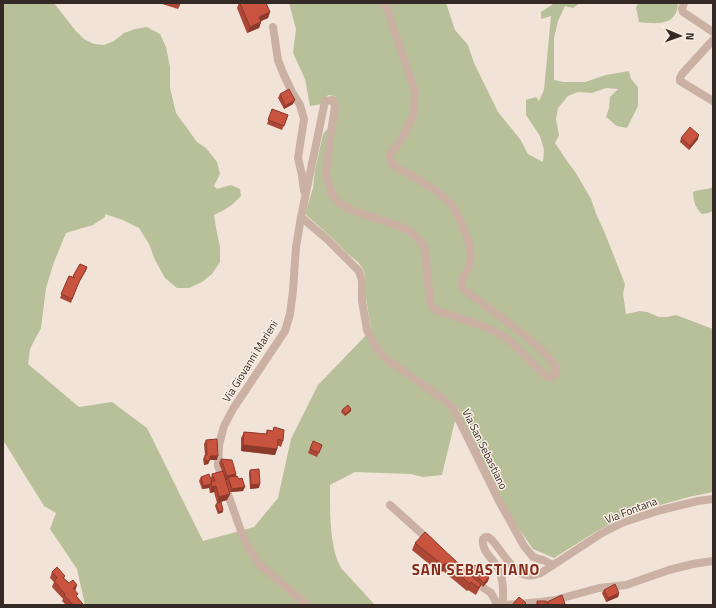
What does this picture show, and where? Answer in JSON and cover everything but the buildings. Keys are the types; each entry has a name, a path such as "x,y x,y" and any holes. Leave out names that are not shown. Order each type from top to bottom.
{"street":[{"name":"Via Giovanni Marieni","path":"306,605 258,563 242,534 218,466 219,445 224,426 232,409 285,331 290,314 296,247 325,101 333,100 335,106 330,132 326,180 332,194 338,202 351,210 399,226 411,232 419,240 425,249 430,302 433,308 493,330 509,340 546,376 551,378 555,375 556,370 554,364 548,357 509,323 461,287 462,280 468,269 471,257 469,243 459,217 452,205 431,187 392,164 390,155 402,139 413,116 415,92 385,3"},
{"path":"684,3 682,9 683,12 713,32"},
{"path":"273,27 278,60 289,86 300,104 304,119 298,158 305,198"},
{"path":"712,98 680,81 680,78 713,40"},
{"name":"Via San Sebastiano","path":"301,217 328,240 359,271 362,281 362,301 367,330 382,356 443,399 453,408 498,501 524,546 533,557 554,565"},
{"name":"Via Fontana","path":"503,605 503,585 499,570 484,549 483,539 485,537 491,539 521,574 533,575 543,572 602,533 624,522 698,500 713,499"},
{"path":"390,506 435,546"},
{"path":"468,576 491,592 497,604 503,605 555,600 599,588 626,585 681,566 713,561"}],"green space":[{"path":"3,3 54,3 75,30 84,39 94,44 104,45 114,41 124,33 147,27 160,34 166,47 170,67 170,88 176,113 197,142 206,148 217,162 220,174 214,186 217,189 231,185 240,189 241,196 238,199 229,207 214,215 220,247 220,262 212,274 202,282 189,288 177,288 165,278 155,260 149,244 139,228 123,220 105,214 105,217 93,225 66,233 54,262 46,288 41,328 30,349 28,364 79,407 112,402 147,428 203,541 254,527 278,498 291,439 318,385 371,330 366,298 365,275 363,269 358,262 305,214 313,188 315,170 323,134 335,121 338,102 335,96 328,95 322,104 310,106 305,79 293,53 296,29 289,3 446,3 455,30 468,45 474,63 498,112 520,139 528,154 543,162 544,150 540,136 526,115 526,100 536,97 539,101 544,90 551,16 541,19 541,12 553,3 580,3 573,8 565,6 558,21 554,38 554,80 563,82 585,82 606,75 629,71 631,79 638,87 638,106 627,128 617,126 606,117 610,97 618,89 606,88 592,93 578,92 568,96 558,108 556,119 559,135 555,143 576,173 591,199 625,284 623,294 626,314 640,311 659,317 676,315 713,329 713,492 631,513 597,531 554,558 533,549 519,529 497,492 458,408 442,475 423,477 411,474 355,472 330,485 332,539 337,559 341,568 375,605 85,605 77,569 50,529 56,513 44,506 3,440"},
{"path":"639,3 678,3 677,11 670,20 653,23 639,22 636,7"},
{"path":"713,187 713,211 702,214 695,204 693,192"}],"district":[{"name":"SAN SEBASTIANO","path":"476,569"}]}
